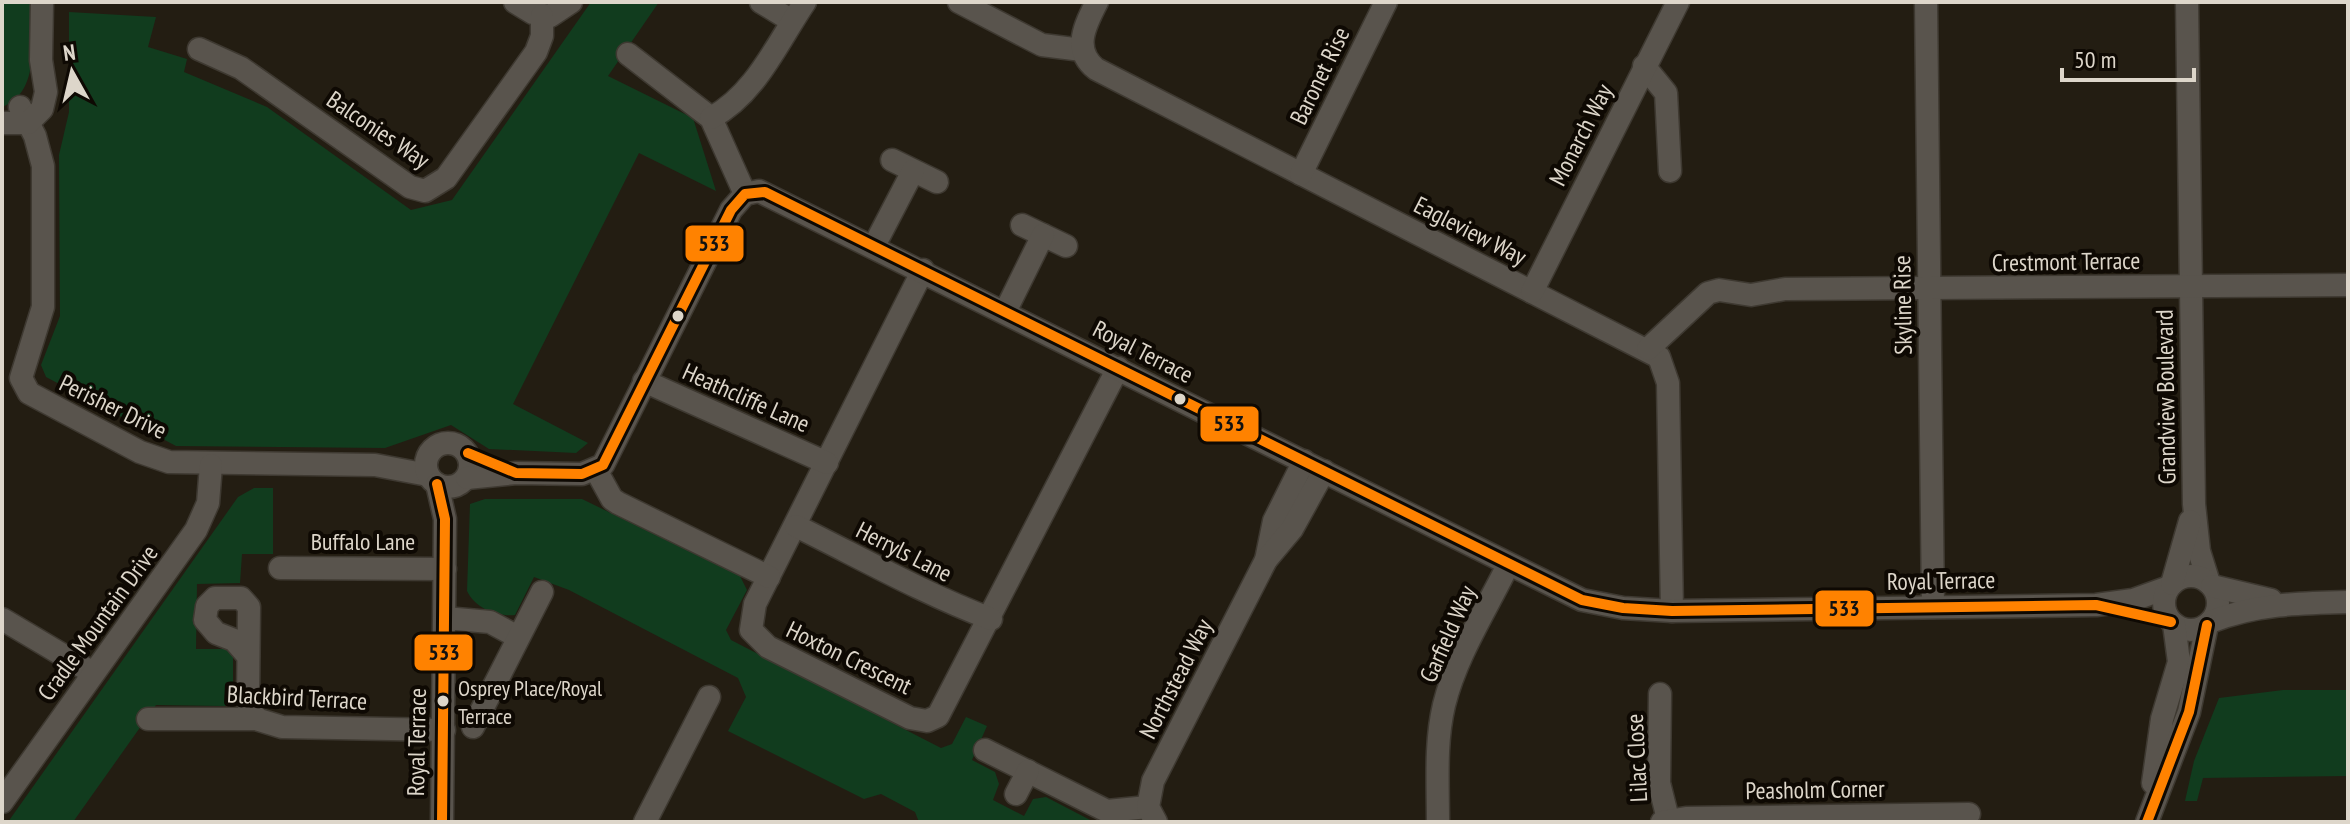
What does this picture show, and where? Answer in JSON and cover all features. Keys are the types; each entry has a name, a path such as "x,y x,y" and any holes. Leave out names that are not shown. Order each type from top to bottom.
{"street":[{"path":"2,123 17,115 31,93 41,60 42,2"},
{"path":"515,2 542,16 558,14 571,2"},
{"path":"761,2 792,21"},
{"path":"711,118 737,102 784,40 805,2"},
{"path":"959,2 1042,45 1082,50 1085,25 1097,2"},
{"name":"Baronet Rise","path":"1301,174 1386,2"},
{"name":"Monarch Way","path":"1532,292 1678,2"},
{"name":"Skyline Rise","path":"1926,2 1933,607"},
{"name":"Grandview Boulevard","path":"2187,2 2194,504 2199,551 2210,584"},
{"name":"Balconies Way","path":"199,49 241,68 410,187 425,191 446,178 536,52 542,36 542,16"},
{"name":"Eagleview Way","path":"1082,50 1096,69 1648,349"},
{"path":"516,473 450,443 430,452 426,463 447,480 516,473 568,475 596,470 607,458 731,210 745,194 711,118 628,54"},
{"path":"1644,66 1666,93 1670,171"},
{"name":"Perisher Drive","path":"17,115 43,166 44,296 12,378 38,399 140,452 169,462 375,465 447,480"},
{"path":"892,160 937,182"},
{"path":"874,246 913,171"},
{"name":"Royal Terrace","path":"745,194 765,192 1582,600 1623,608 1672,611 2096,605 2133,600 2170,586"},
{"path":"1022,225 1066,246"},
{"path":"1005,312 1043,235"},
{"name":"Hoxton Crescent","path":"923,270 751,615 751,630 759,641 920,721 932,720 947,706 1118,368"},
{"name":"Crestmont Terrace","path":"1648,349 1708,293 1719,290 1751,295 1785,289 2348,285"},
{"path":"1648,349 1663,363 1668,383 1672,611"},
{"name":"Heathcliffe Lane","path":"644,381 827,463"},
{"name":"Perisher Drive","path":"375,465 430,452"},
{"path":"447,480 471,466 468,453"},
{"name":"Cradle Mountain Drive","path":"2,802 196,530 208,503 211,465"},
{"name":"Northstead Way","path":"1152,815 1153,781 1266,560 1292,529 1314,466"},
{"path":"596,470 612,499 618,503 769,577"},
{"name":"Royal Terrace","path":"442,822 447,480"},
{"name":"Grandview Boulevard","path":"2170,586 2194,504"},
{"name":"Herryls Lane","path":"796,526 861,561 895,574 925,593 991,619"},
{"name":"Garfield Way","path":"1438,822 1439,737 1444,705 1454,675 1508,565"},
{"name":"Buffalo Lane","path":"280,568 445,569"},
{"path":"2149,815 2162,719 2179,662 2173,623 2164,601 2170,586 2186,576 2292,603"},
{"path":"2149,815 2189,712 2209,623 2218,600 2210,584"},
{"path":"473,727 542,592"},
{"path":"2173,623 2191,630 2250,609 2292,603 2348,602"},
{"name":"Royal Terrace","path":"2096,605 2173,623"},
{"path":"445,618 490,622 518,637"},
{"path":"2,619 93,673"},
{"path":"248,656 248,702 256,719"},
{"name":"Lilac Close","path":"1660,694 1659,783 1665,821"},
{"path":"645,822 709,697"},
{"name":"Blackbird Terrace","path":"148,719 256,719 282,727 444,730"},
{"path":"985,750 1107,811 1152,815"},
{"path":"1016,794 1028,771"},
{"name":"Peasholm Corner","path":"1665,821 1969,814"}],"green space":[{"path":"2,2 31,2 32,62 23,89 15,100 2,107"},
{"path":"591,2 659,2 608,76 693,118 716,191 639,153 513,404 588,443 576,453 489,449 451,425 385,448 176,446 46,377 41,365 60,316 59,155 69,112 69,12 156,17 148,47 187,59 184,72 267,107 411,210 452,200"},
{"path":"254,488 273,488 273,554 242,554 240,583 197,584 196,649 226,649 233,657 233,698 225,706 156,705 73,822 8,822 238,497"},
{"path":"485,499 582,499 740,576 747,590 726,630 731,640 941,748 952,744 966,717 987,726 972,760 995,772 999,784 993,800 1024,816 1033,799 1046,797 1094,822 919,822 915,812 881,794 864,799 728,731 746,697 738,678 569,590 534,577 515,615 487,610 475,602 467,591 470,504"},
{"path":"2283,690 2348,690 2348,776 2203,778 2197,801 2185,801 2194,761 2219,698"}],"transit line":[{"name":"533","path":"468,453 516,473 582,474 603,465 731,210 745,194 765,192 1582,600 1623,608 1672,611 2096,605 2171,622"},
{"name":"533","path":"437,484 445,519 442,822"},
{"name":"533","path":"2147,822 2189,712 2207,625"}],"place":[{"name":"Osprey Place/Royal Terrace","path":"443,701"}]}
